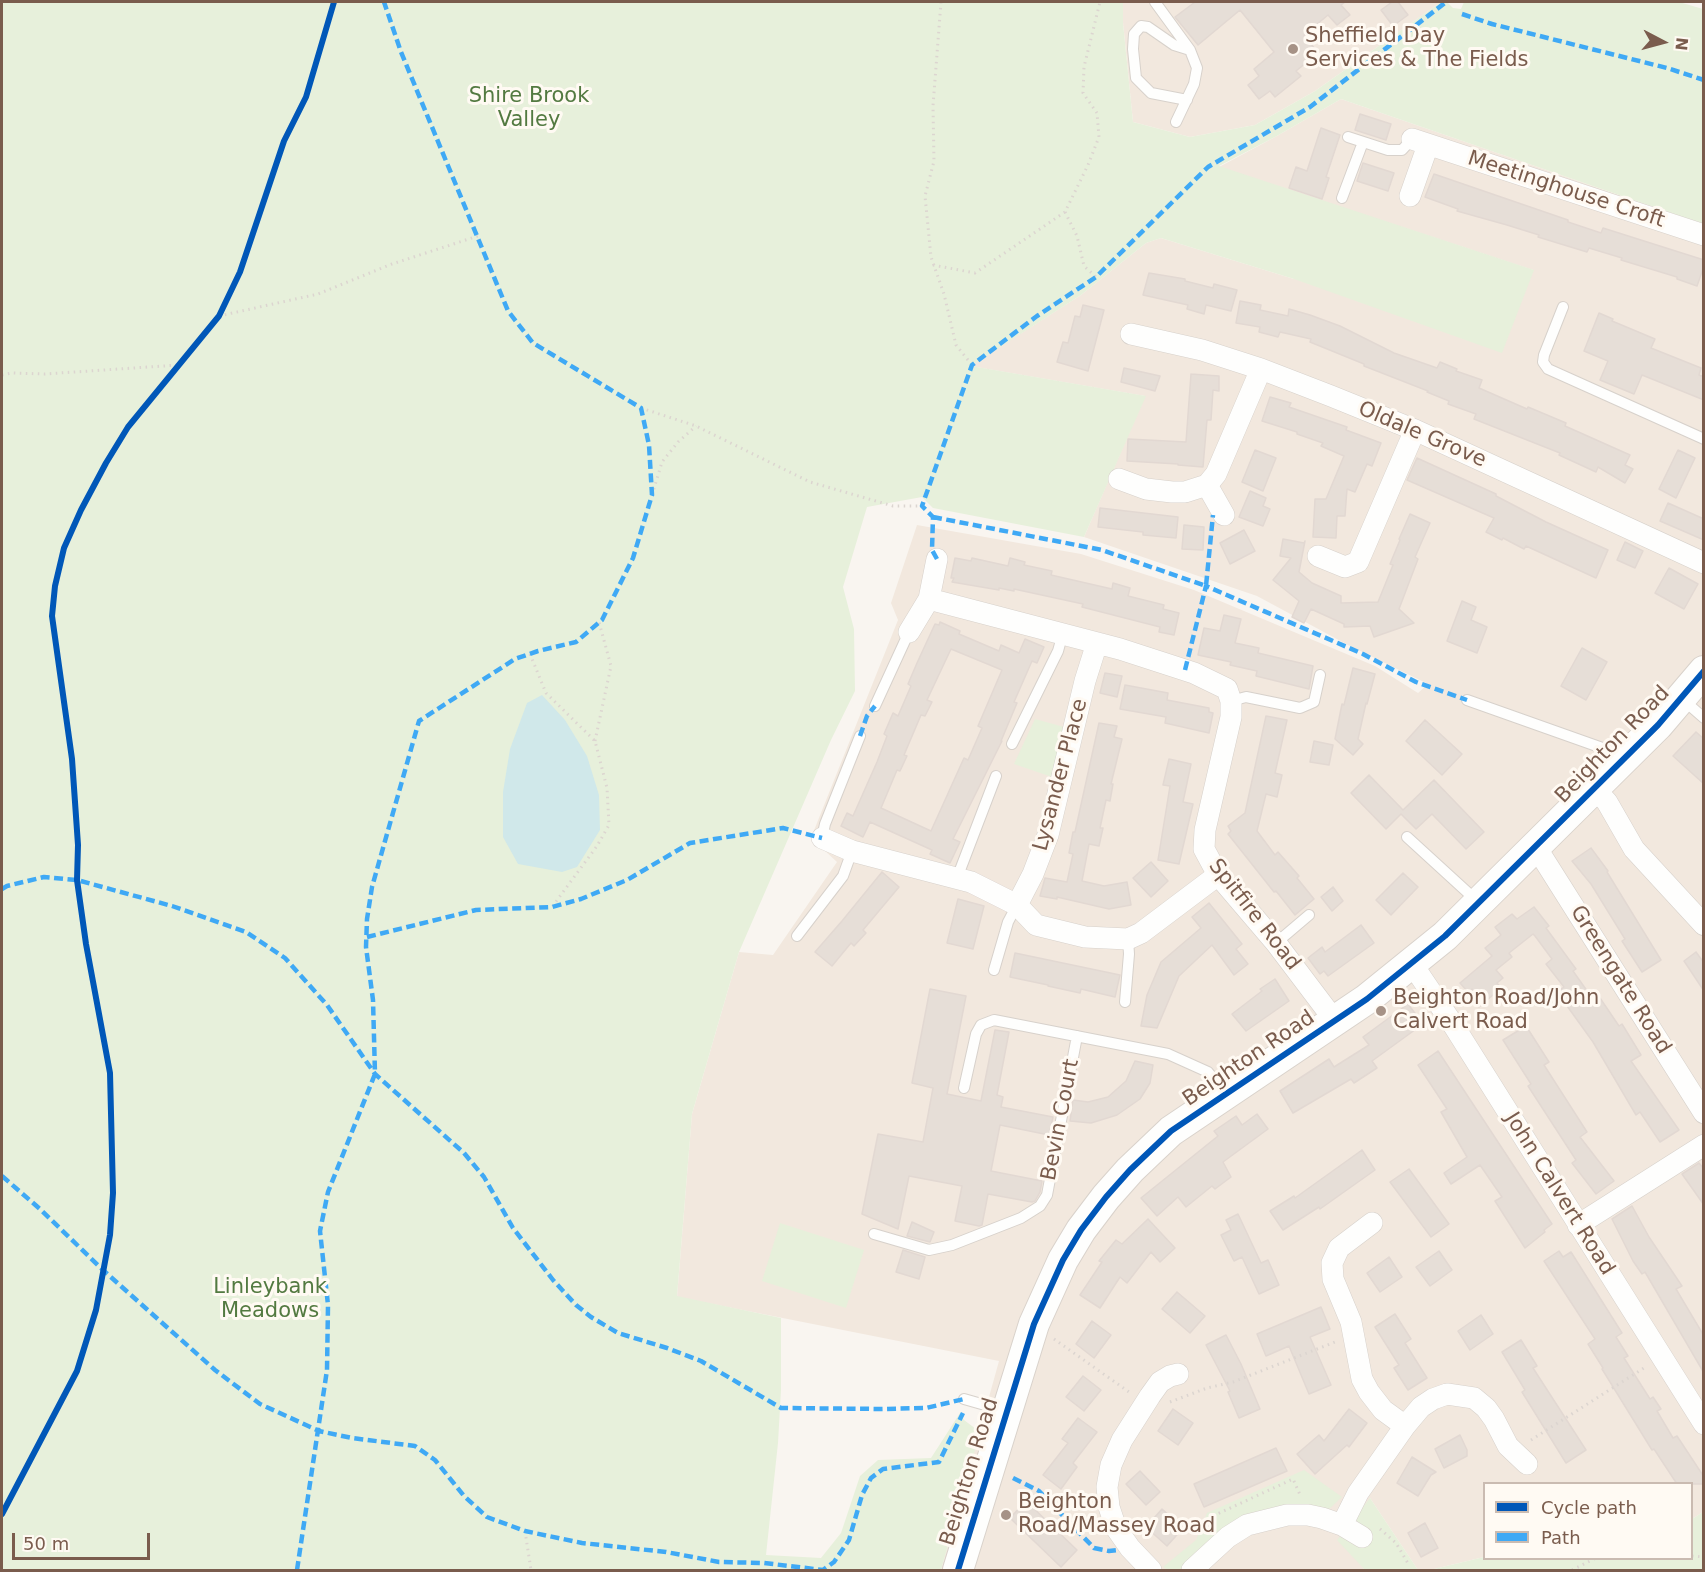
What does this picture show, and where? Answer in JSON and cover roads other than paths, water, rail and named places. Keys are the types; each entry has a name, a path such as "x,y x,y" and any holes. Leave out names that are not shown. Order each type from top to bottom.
{"street":[{"path":"1410,196 1420,142"},
{"name":"Meetinghouse Croft","path":"1420,142 1704,235"},
{"name":"Oldale Grove","path":"1131,334 1202,350 1261,369 1415,430 1704,563"},
{"path":"1119,479 1146,489 1172,492 1185,492 1207,485 1216,474 1261,369"},
{"path":"1318,556 1345,567 1358,562 1415,430"},
{"path":"1207,485 1224,515"},
{"path":"909,632 929,599 937,559"},
{"path":"929,599 1063,633 1185,670 1218,683 1227,689 1232,701"},
{"name":"Lysander Place","path":"1017,905 1033,874 1048,835 1085,681 1097,643"},
{"name":"Beighton Road","path":"958,1570 1038,1313 1063,1260 1081,1230 1106,1197 1130,1170 1172,1131 1367,999 1412,964 1480,903 1621,763 1704,671"},
{"name":"Spitfire Road","path":"1232,701 1231,717 1205,830 1204,849 1218,874 1276,943 1335,1021"},
{"path":"1595,789 1607,802 1634,849 1704,925"},
{"path":"822,838 852,851 971,882 1017,905 1036,925 1085,937 1128,939 1141,933 1218,874"},
{"name":"Greengate Road","path":"1534,848 1541,855 1704,1113"},
{"name":"John Calvert Road","path":"1412,964 1452,1023 1704,1424"},
{"path":"1578,1224 1704,1145"},
{"path":"1372,1223 1339,1248 1332,1263 1333,1279 1351,1322 1362,1379 1383,1410 1405,1426"},
{"path":"1151,1570 1130,1548 1116,1528 1109,1507 1107,1487 1111,1465 1122,1440 1160,1382 1178,1374"},
{"path":"1342,1525 1364,1484 1405,1426 1421,1407 1447,1394 1474,1398 1494,1419 1508,1446 1527,1464"},
{"path":"1192,1570 1228,1537 1247,1525 1287,1515 1308,1515 1369,1531"}],"lane":[{"path":"1155,2 1190,50 1197,68 1194,84 1176,122"},
{"path":"1187,100 1151,93 1136,78 1134,34 1141,26 1148,27 1174,45 1190,50"},
{"path":"1348,137 1388,150 1402,150 1420,142"},
{"path":"1342,198 1363,142"},
{"path":"1563,307 1544,355 1543,362 1548,369 1704,439"},
{"path":"875,706 909,632"},
{"path":"1012,744 1058,651 1063,633"},
{"path":"1232,701 1246,697 1300,708 1314,702 1320,675"},
{"path":"1681,698 1704,718"},
{"path":"1467,699 1608,750 1621,763"},
{"path":"822,838 825,824 860,736"},
{"path":"957,878 996,776"},
{"path":"1407,837 1480,903"},
{"path":"797,936 843,876 852,851"},
{"path":"994,970 1008,922 1017,905"},
{"path":"1276,943 1309,915"},
{"path":"1125,1002 1128,939"},
{"name":"Bevin Court","path":"964,1088 976,1034 981,1025 994,1020 1167,1054 1188,1061 1208,1072 1225,1094"},
{"name":"Bevin Court","path":"874,1234 929,1250 952,1245 1001,1226 1021,1218 1040,1206 1047,1195 1077,1036"},
{"path":"964,1399 1006,1411"}],"water":[{"path":"542,695 565,720 587,756 599,795 600,830 577,867 562,872 518,864 503,837 503,792 510,749 527,703"}],"place":[{"name":"Sheffield Day Services & The Fields","path":"1293,49"},
{"name":"Beighton Road/John Calvert Road","path":"1381,1011"},
{"name":"Beighton Road/Massey Road","path":"1006,1515"}],"park label":[{"name":"Shire Brook Valley","path":"529,109"},
{"name":"Linleybank Meadows","path":"270,1300"}]}
